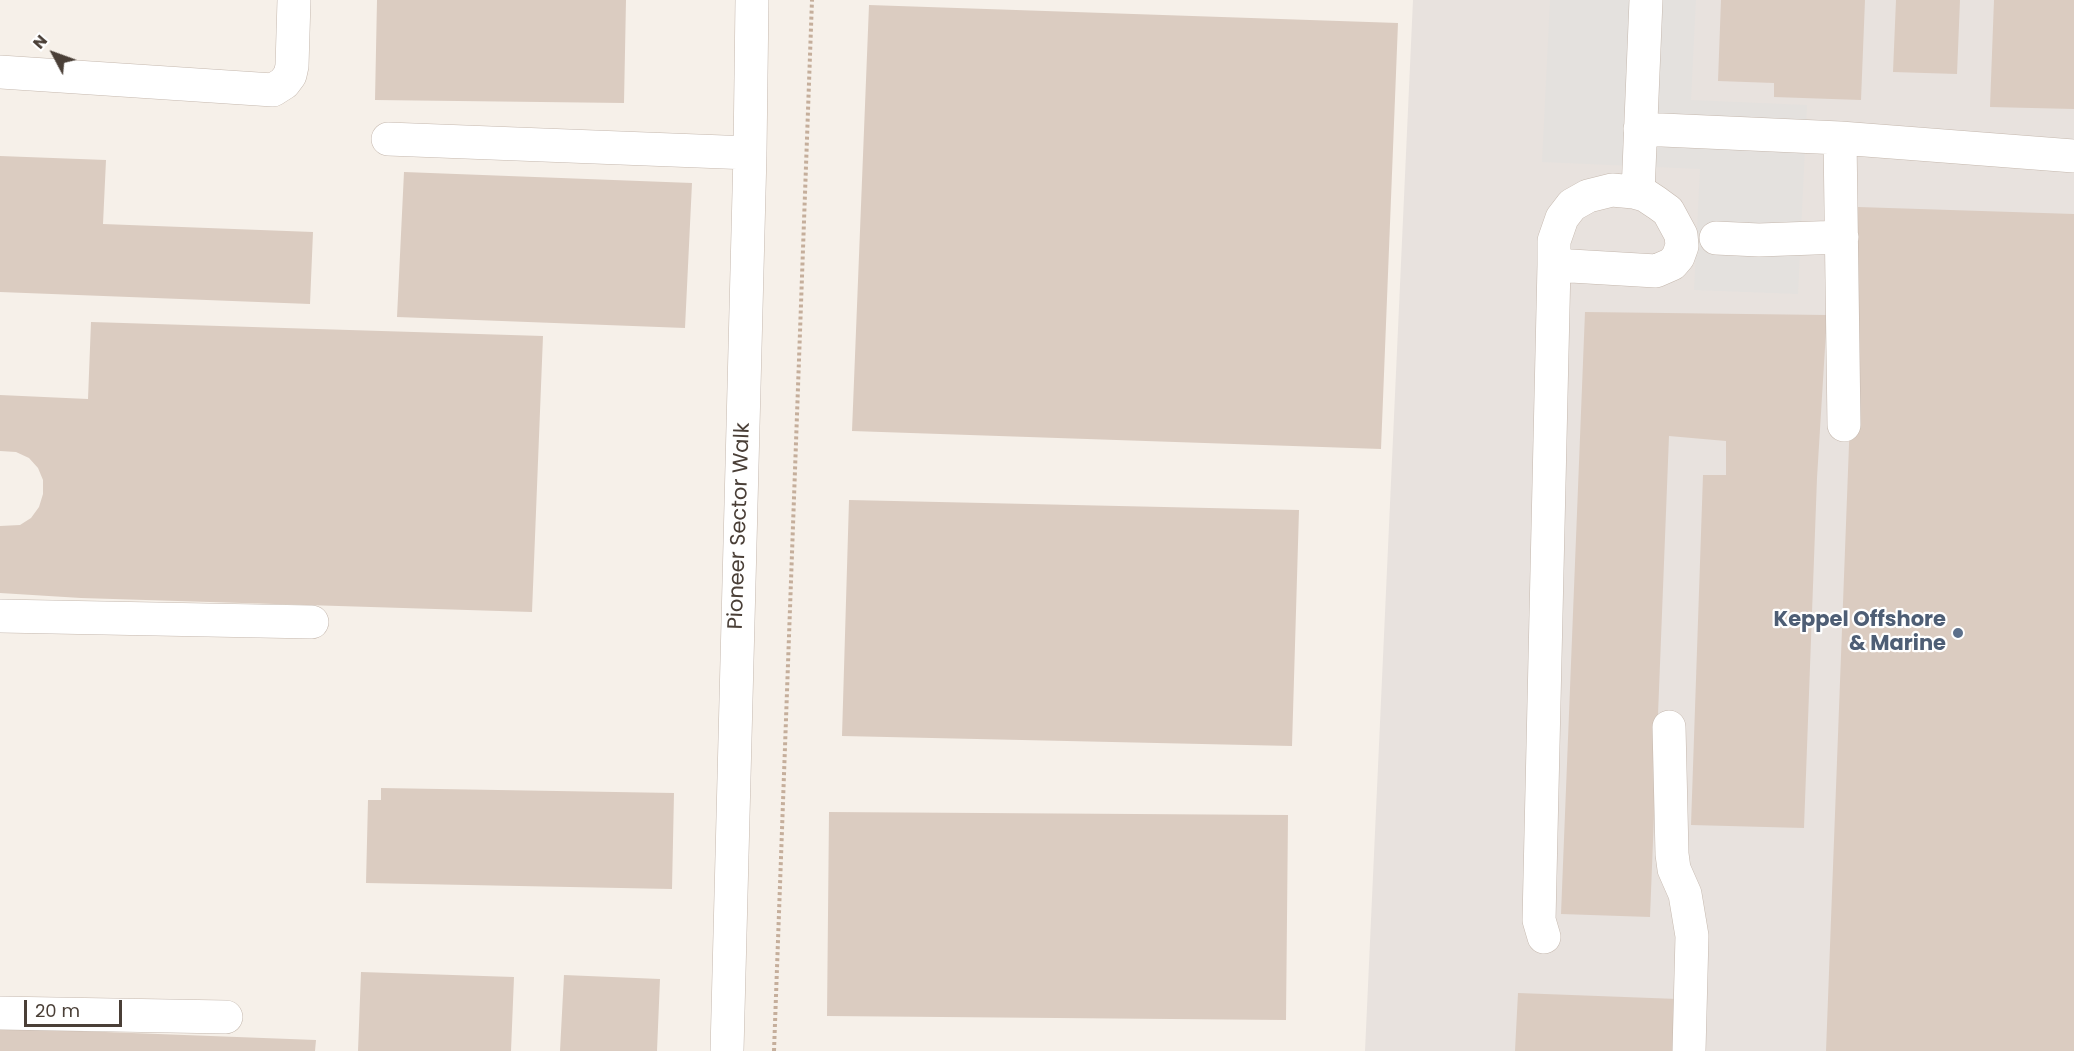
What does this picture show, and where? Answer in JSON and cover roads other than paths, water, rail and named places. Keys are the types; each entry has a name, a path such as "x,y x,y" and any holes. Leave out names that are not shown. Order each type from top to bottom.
{"street":[{"path":"0,72 273,90 284,83 290,75 294,0"},
{"name":"Pioneer Sector Walk","path":"727,1051 752,0"},
{"path":"1638,193 1646,0"},
{"path":"1640,129 1840,138 2074,156"},
{"path":"1840,138 1844,425"},
{"path":"388,139 750,153"},
{"path":"1544,937 1539,920 1554,241 1562,218 1572,205 1588,196 1612,190 1645,195 1668,211 1681,235 1682,246 1678,257 1672,264 1656,271 1554,265"},
{"path":"1716,238 1759,240 1842,237"},
{"path":"0,616 312,622"},
{"path":"1669,727 1672,854 1674,869 1685,894 1692,936 1689,1051"},
{"path":"0,1013 226,1017"}],"place":[{"name":"Keppel Offshore & Marine","path":"1958,633"}]}
